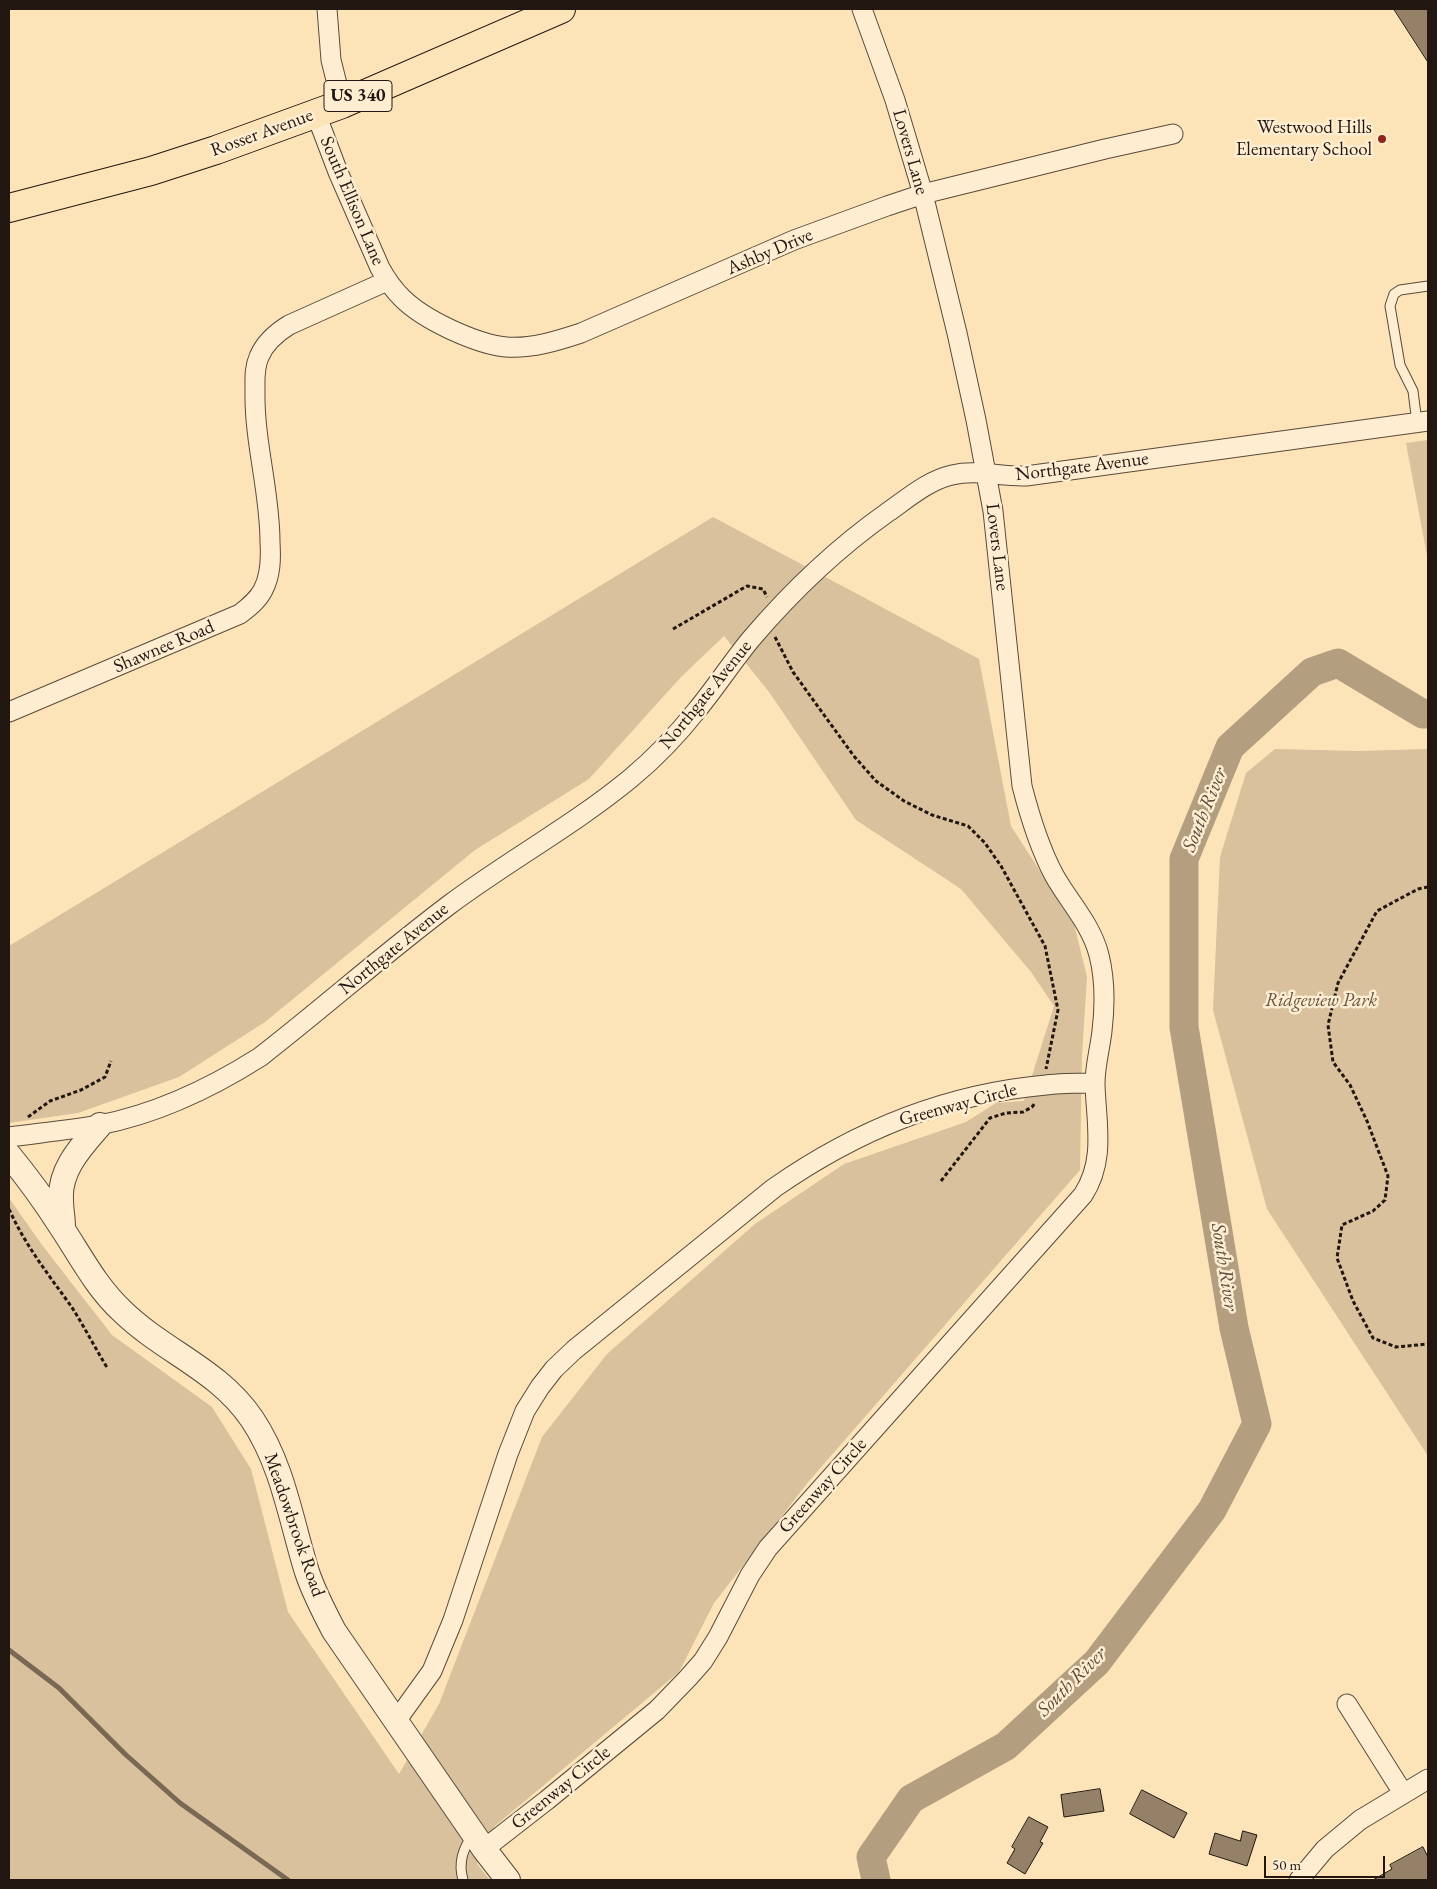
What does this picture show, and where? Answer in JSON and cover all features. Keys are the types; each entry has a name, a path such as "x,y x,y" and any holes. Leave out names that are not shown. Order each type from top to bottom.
{"main road":[{"name":"Rosser Avenue","path":"9,208 151,171 316,114 561,9"}],"street":[{"path":"327,9 331,60 342,104"},
{"name":"Lovers Lane","path":"862,9 895,100 923,194 957,333 986,473 993,511 1022,786 1038,841 1054,875 1083,918 1099,955 1103,980 1104,1008 1096,1062 1095,1083"},
{"name":"South Ellison Lane","path":"270,539 268,506 257,443 254,405 255,370 258,358 266,344 276,333 289,325 388,281 380,268 338,172 316,114"},
{"name":"Ashby Drive","path":"388,281 419,312 446,327 475,339 505,347 527,346 559,340 581,333 794,240 886,206 923,194 1105,148 1173,134"},
{"name":"Northgate Avenue","path":"11,1143 100,1125 140,1114 186,1098 228,1078 260,1057 449,905 593,808 634,776 664,748 696,712 749,641 784,602 829,558 869,525 937,480 951,475 972,472 1026,476 1423,422"},
{"name":"Shawnee Road","path":"9,712 240,614 252,605 263,590 268,576 270,539"},
{"name":"Greenway Circle","path":"396,1721 432,1671 453,1620 508,1454 525,1411 554,1369 574,1350 766,1194 808,1164 845,1143 898,1120 976,1096 1043,1085 1095,1083 1098,1155 1095,1171 1083,1194 768,1548 750,1575 718,1637 703,1661 650,1715 547,1800 478,1841"},
{"path":"63,1229 60,1198 66,1169 100,1125"},
{"name":"Meadowbrook Road","path":"11,1143 29,1179 63,1229 94,1280 121,1311 144,1330 215,1378 234,1396 253,1420 266,1443 281,1478 308,1572 319,1602 334,1630 478,1841 508,1880"},
{"path":"1348,1704 1403,1794"},
{"path":"1299,1880 1325,1849 1360,1820 1428,1779"}],"lane":[{"path":"1423,422 1413,391 1400,365 1391,302 1394,294 1400,290 1428,286"},
{"path":"463,1880 460,1871 460,1861 465,1846 478,1841"}],"path":[{"path":"673,629 747,586 763,589 768,598 770,626 777,643 793,672 853,755 876,781 904,801 925,811 968,826 985,843 1001,866 1046,946 1058,1010 1041,1095 1032,1107 1023,1112 1006,1113 990,1118 941,1181"},
{"path":"1428,887 1418,889 1377,911 1338,983 1328,1025 1334,1062 1350,1085 1367,1121 1388,1176 1385,1200 1373,1212 1342,1225 1337,1258 1353,1301 1373,1338 1396,1347 1428,1344"},
{"path":"11,1143 23,1121 50,1101 82,1090 105,1077 110,1061"},
{"path":"9,1209 18,1230 40,1265 72,1307 108,1369"}],"green space":[{"path":"1428,440 1428,561 1406,443"},
{"path":"713,517 979,659 1011,826 1074,924 1087,977 1082,1056 1080,1170 809,1481 714,1603 679,1672 495,1826 477,1864 490,1880 9,1880 9,1198 42,1245 112,1335 212,1407 251,1469 288,1612 399,1774 439,1704 542,1437 607,1354 755,1224 844,1164 966,1122 996,1103 1024,1101 1054,1006 1031,972 961,889 856,820 769,692 724,636 681,677 589,779 475,850 265,1022 179,1077 78,1113 9,1123 9,946"},
{"name":"Ridgeview Park","path":"1275,749 1359,751 1428,749 1428,1456 1267,1209 1213,1010 1220,857 1246,773"}],"building":[{"path":"1394,9 1428,9 1428,62"},
{"path":"1100,1789 1104,1811 1064,1817 1061,1795"},
{"path":"1142,1790 1187,1813 1174,1838 1130,1814"},
{"path":"1029,1817 1048,1827 1040,1842 1043,1843 1025,1874 1007,1863 1015,1849 1012,1847"},
{"path":"1243,1831 1257,1835 1247,1866 1209,1854 1215,1833 1240,1841"},
{"path":"1423,1847 1428,1857 1428,1880 1373,1880 1392,1869 1390,1865"}],"waterway":[{"name":"South River","path":"876,1880 871,1857 911,1799 1006,1746 1097,1662 1212,1510 1257,1424 1234,1328 1184,1027 1184,859 1230,747 1312,672 1338,663 1423,714 1428,714"},
{"path":"9,1650 59,1688 125,1754 180,1803 288,1880"}],"place":[{"name":"Westwood Hills Elementary School","path":"1382,139"}]}
